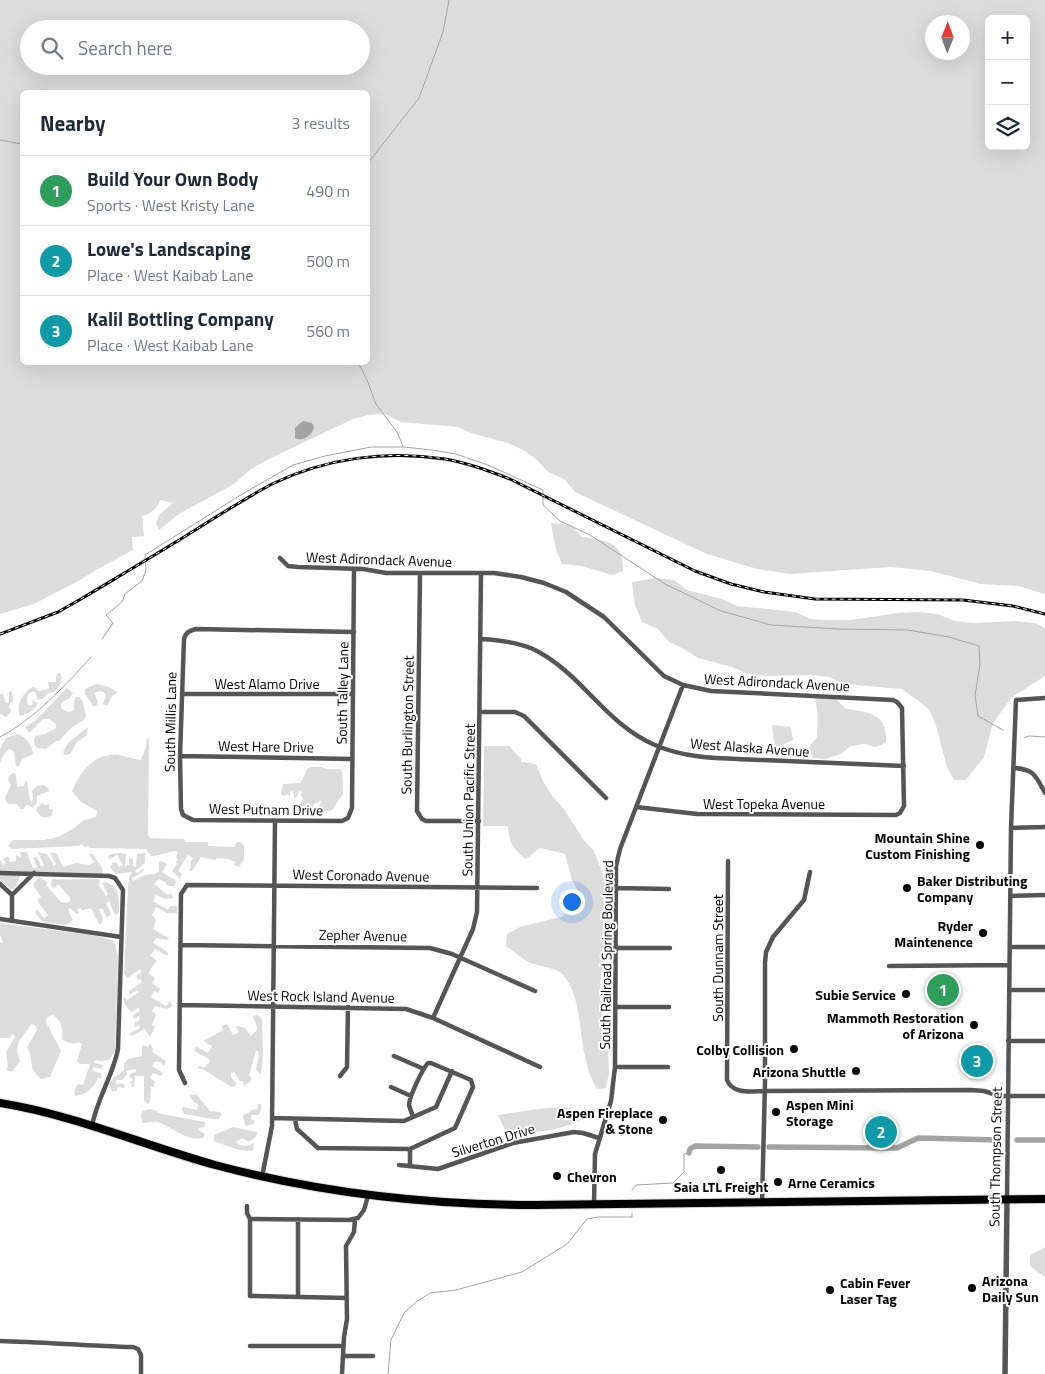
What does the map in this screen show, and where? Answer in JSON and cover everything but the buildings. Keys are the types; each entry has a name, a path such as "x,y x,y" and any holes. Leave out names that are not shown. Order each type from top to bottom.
{"main road":[{"path":"0,1103 35,1110 92,1126 191,1158 262,1177 368,1196 420,1201 488,1205 1045,1199"}],"street":[{"name":"West Adirondack Avenue","path":"280,558 288,566 298,567 354,568 386,573 481,573 521,577 544,583 566,592 604,617 664,676 683,685 711,691 893,700 898,702 902,710 904,766"},
{"name":"South Talley Lane","path":"348,818 352,808 354,568"},
{"name":"South Burlington Street","path":"420,573 417,811 422,819 426,821 479,821"},
{"name":"South Union Pacific Street","path":"433,1018 476,921 479,821 481,573"},
{"name":"South Millis Lane","path":"183,815 181,809 180,756 184,640 188,631 196,629 354,632"},
{"name":"West Alaska Avenue","path":"481,639 516,644 544,655 562,668 624,728 659,747 687,755 704,757 904,766"},
{"name":"South Railroad Spring Boulevard","path":"594,1204 595,1154 611,1101 615,1066 616,866 636,807 683,685"},
{"name":"West Alamo Drive","path":"182,694 352,694"},
{"name":"South Thompson Street","path":"1005,1374 1011,828 1016,700 1045,698"},
{"path":"480,712 515,712 524,716 606,798"},
{"name":"West Hare Drive","path":"180,756 352,759"},
{"name":"West Topeka Avenue","path":"636,807 697,814 892,815 900,813 904,806 904,766"},
{"path":"1014,768 1032,772 1045,793"},
{"name":"West Putnam Drive","path":"183,815 193,820 342,821 348,818"},
{"path":"262,1177 272,1118 275,821"},
{"path":"1011,828 1045,827"},
{"name":"South Dunnam Street","path":"728,861 727,1080 730,1086 737,1090 765,1091 971,1090 1008,1096 1045,1096"},
{"path":"762,1203 766,988 764,975 766,952 773,936 804,900 810,872"},
{"path":"0,873 102,875 115,878 123,890 118,1049 115,1064 96,1106 92,1126"},
{"path":"12,921 12,895 35,873"},
{"path":"0,884 12,895"},
{"name":"West Coronado Avenue","path":"181,945 181,894 185,887 191,884 537,888"},
{"path":"616,888 669,889"},
{"path":"1010,896 1045,895"},
{"path":"0,919 122,937"},
{"path":"181,945 179,1070 185,1083"},
{"name":"Zepher Avenue","path":"181,945 430,948 535,991"},
{"path":"1010,947 1045,947"},
{"path":"615,948 670,948"},
{"path":"889,966 1009,965"},
{"path":"1009,990 1045,990"},
{"name":"West Rock Island Avenue","path":"181,1005 406,1009 433,1018 540,1067"},
{"path":"340,1076 347,1067 348,1007"},
{"path":"615,1007 669,1007"},
{"path":"1008,1041 1045,1041"},
{"path":"394,1056 424,1069"},
{"path":"295,1119 297,1129 318,1148 410,1149 455,1128 473,1083 471,1080 452,1071 431,1063 426,1065 411,1096 409,1105 413,1117"},
{"path":"615,1066 668,1067"},
{"path":"272,1118 404,1121 436,1107 452,1071"},
{"path":"391,1087 411,1096"},
{"name":"Silverton Drive","path":"399,1165 438,1169 517,1142 574,1132 599,1138"},
{"path":"410,1149 410,1166"},
{"path":"250,1219 355,1219 364,1210 368,1196"},
{"path":"247,1206 247,1213 250,1219 250,1296 347,1298"},
{"path":"298,1219 298,1297"},
{"path":"342,1374 343,1346 347,1323 346,1246 354,1232 355,1219"},
{"path":"0,1341 56,1342 73,1346 133,1347 138,1349 141,1355 141,1374"},
{"path":"250,1346 343,1346"},
{"path":"343,1356 373,1356"}],"shaded area":[{"path":"0,0 1045,0 1045,594 1018,586 981,584 931,571 891,567 791,574 757,569 707,554 575,492 564,479 548,472 525,451 508,443 474,434 458,427 401,422 385,414 353,419 273,457 251,469 234,484 179,514 159,530 156,523 160,514 173,503 160,500 153,511 142,516 144,536 132,537 133,550 34,604 0,614"},
{"path":"303,421 312,423 313,431 304,439 295,438 295,428"},
{"path":"551,523 571,525 582,537 606,541 612,544 621,554 623,571 612,575 582,566 562,564 555,546"},
{"path":"655,578 674,580 687,590 722,599 737,606 795,612 811,619 851,620 919,612 938,614 954,621 973,623 1015,621 1035,623 1045,628 1045,676 1012,697 993,723 984,757 966,780 954,780 947,767 936,726 929,709 902,689 844,684 829,677 810,675 767,676 748,674 732,667 698,658 669,642 658,629 642,622 635,605 632,582"},
{"path":"58,673 62,677 59,686 54,692 48,693 38,700 35,692 31,692 27,698 28,705 31,706 33,704 32,700 38,703 31,711 20,716 21,699 27,691 34,687 39,691 49,689 48,682 56,682"},
{"path":"96,684 110,688 117,693 112,696 107,706 103,703 106,697 105,693 100,691 94,693 98,702 96,706 93,706 85,694 85,689"},
{"path":"67,688 73,693 70,698 61,703 61,708 67,712 73,711 75,699 79,697 82,700 86,715 84,720 71,728 59,741 56,741 46,749 37,748 34,742 35,736 45,734 56,728 56,724 49,719 43,719 29,733 25,727 35,721"},
{"path":"12,691 13,701 9,706 11,712 6,717 0,714 0,694 3,694 5,702 8,703 9,692"},
{"path":"815,695 834,697 846,709 870,713 876,716 884,726 886,743 875,747 865,744 851,746 841,754 825,759 813,758 809,747 817,737 818,718"},
{"path":"772,725 791,727 793,740 775,748"},
{"path":"88,727 87,735 77,742 70,754 65,755 63,752 68,743"},
{"path":"17,734 27,740 33,752 32,755 22,759 19,766 16,766 14,752 10,749 7,750 0,762 0,749 6,738"},
{"path":"149,738 148,836 150,838 184,839 185,842 208,842 208,846 234,847 237,842 241,842 244,846 244,859 239,867 234,865 235,862 229,859 217,858 215,860 201,857 192,871 190,871 190,863 193,858 188,855 178,871 182,874 180,879 172,871 178,859 176,858 178,852 175,851 151,856 146,849 89,848 88,846 84,847 82,844 79,846 12,849 8,846 13,840 44,840 58,837 84,820 96,817 97,811 81,802 72,791 79,777 95,760 109,755 141,760 147,739"},
{"path":"484,746 509,746 521,759 521,762 536,764 552,796 564,809 583,839 594,851 601,869 607,889 611,933 609,952 602,967 600,986 601,1007 608,1052 609,1073 606,1088 597,1089 587,1065 576,1003 569,983 560,972 528,962 506,946 507,934 520,927 561,917 576,907 579,893 572,880 565,854 540,848 526,859 512,845 508,826 483,826"},
{"path":"311,767 340,769 342,771 343,794 332,810 321,813 322,808 319,806 322,801 320,801 313,805 316,812 314,815 304,815 301,813 297,815 303,799 302,792 299,791 297,797 294,798 293,791 290,792 290,797 288,794 284,796 281,794 283,784 300,783 307,769"},
{"path":"13,773 16,774 17,787 24,786 25,781 27,782 30,800 32,801 32,791 37,786 43,785 48,788 49,791 37,796 37,802 33,808 26,805 24,809 20,809 17,804 6,802 5,798 11,785 8,780 9,776"},
{"path":"42,803 45,805 49,804 49,809 53,810 52,815 49,817 42,817 36,809"},
{"path":"20,852 29,852 27,853 33,868 37,867 33,858 37,857 41,866 44,865 38,852 47,854 54,866 56,864 50,853 56,853 63,867 76,863 89,865 94,862 89,854 93,854 103,870 102,874 0,871 0,860 3,865 6,863 3,859 6,857 9,857 10,862 16,861 16,855 21,858"},
{"path":"121,853 126,854 125,866 129,865 129,858 133,859 133,866 136,867 137,854 145,853 145,863 135,871 137,873 144,868 143,872 132,878 133,881 145,875 155,874 159,871 159,862 161,861 167,864 162,872 175,880 176,883 174,886 168,886 159,879 154,884 168,895 170,893 173,898 165,899 156,895 153,901 168,910 171,906 177,906 177,913 167,913 156,907 152,915 156,920 153,929 169,938 167,940 156,938 153,943 168,952 168,955 155,949 150,956 157,960 148,973 155,978 152,983 160,989 158,993 154,991 151,997 166,1006 170,1001 172,1006 167,1009 155,1006 152,1011 156,1014 152,1025 155,1027 150,1037 145,1029 131,1036 130,1033 140,1028 139,1025 135,1027 134,1023 140,1020 139,1016 134,1019 133,1015 140,1011 138,1008 131,1012 125,1005 123,998 125,997 127,1000 139,992 137,990 129,995 129,991 142,982 136,976 142,972 140,969 127,978 124,973 128,888 129,876 132,872 116,874 110,866 113,865 112,863 116,862 119,867 123,865 117,855 110,859 108,856"},
{"path":"0,875 20,875 17,885 14,889 10,889 0,880"},
{"path":"40,877 48,883 46,885 61,902 66,903 70,901 70,898 58,884 54,889 51,886 52,879 100,880 99,885 106,896 108,894 102,883 111,884 119,899 119,913 115,915 109,901 106,903 111,914 107,918 102,908 99,909 103,919 101,924 99,924 91,908 82,910 80,908 77,910 79,913 77,914 70,908 68,910 73,920 66,925 43,922 35,913 37,909 44,918 48,915 38,902 38,899 41,897 33,885"},
{"path":"0,923 98,936 114,941 118,956 115,1051 109,1060 95,1060 94,1063 103,1065 101,1069 94,1067 92,1070 102,1074 101,1078 98,1078 92,1088 86,1093 75,1096 74,1091 78,1084 83,1085 90,1064 80,1064 77,1061 82,1044 79,1042 66,1042 62,1039 61,1026 53,1015 47,1017 46,1022 61,1051 50,1077 41,1079 32,1066 27,1047 37,1030 35,1025 31,1024 18,1045 17,1050 20,1061 12,1072 7,1070 6,1052 15,1037 13,1034 10,1038 0,1038 0,943 3,942 0,935"},
{"path":"258,1015 262,1020 263,1054 261,1075 256,1069 258,1051 256,1051 249,1075 252,1078 244,1086 243,1081 240,1081 234,1072 231,1073 231,1077 236,1083 235,1086 231,1087 203,1069 197,1068 200,1066 204,1068 210,1062 209,1059 194,1051 196,1046 208,1053 212,1046 203,1041 224,1030 221,1026 227,1024 233,1035 239,1032 236,1027 238,1026 245,1028 251,1036 257,1028 253,1016"},
{"path":"150,1044 153,1049 152,1052 166,1061 164,1066 156,1061 152,1066 163,1073 161,1076 153,1073 150,1078 155,1082 154,1087 151,1087 150,1102 148,1104 144,1101 144,1076 135,1076 134,1087 132,1087 130,1082 133,1081 132,1078 129,1078 130,1074 136,1072 136,1069 126,1071 127,1074 122,1080 116,1080 116,1084 123,1083 125,1088 117,1087 117,1091 112,1091 109,1084 124,1069 124,1064 128,1059 142,1056 142,1045 148,1047"},
{"path":"196,1094 210,1111 220,1112 222,1115 218,1119 213,1119 184,1114 183,1107 197,1110 198,1104 190,1097"},
{"path":"258,1104 261,1104 260,1113 258,1115 251,1115 254,1124 245,1126 243,1115 257,1109"},
{"path":"566,1107 581,1110 582,1119 564,1127 536,1132 506,1132 498,1115 545,1108"},
{"path":"150,1109 157,1111 157,1113 205,1122 205,1127 198,1130 205,1134 203,1138 191,1138 158,1122 142,1123 141,1115 143,1111"},
{"path":"233,1127 257,1132 256,1137 249,1142 242,1138 236,1142 244,1146 253,1143 253,1150 239,1150 214,1141 214,1135"},
{"path":"1045,1247 1045,1277 1030,1266 1030,1255"}],"waterway":[{"path":"370,160 419,98 443,32 449,0"},
{"path":"0,140 20,144"},
{"path":"360,365 376,404 397,432 403,446"},
{"path":"102,639 113,623 106,615 122,602 125,594 142,581 146,570 145,555 239,496 293,465 325,456 371,447 404,447 456,454 488,465 543,490 543,505 560,521 590,535 665,584 721,611 771,625 838,629 908,630 949,637 979,646 980,665 975,695 978,716 1003,730"},
{"path":"0,737 37,712 91,657"},
{"path":"1024,738 1029,736 1045,737"},
{"path":"769,1147 897,1148 918,1138 999,1140"},
{"path":"1017,1140 1045,1140"},
{"path":"689,1153 690,1149 695,1146 758,1147"},
{"path":"632,1190 636,1185 673,1183 684,1172 684,1154 689,1153"},
{"path":"388,1374 391,1340 404,1313 416,1302 430,1293 456,1290 522,1272 567,1244 587,1219 598,1217 632,1217 632,1213"}],"railway":[{"path":"0,634 58,612 272,484 293,475 335,462 357,458 401,455 445,459 510,479 695,571 731,584 764,592 815,599 963,600 1013,606 1045,614"}],"place":[{"name":"Mountain Shine Custom Finishing","path":"980,845"},
{"name":"Baker Distributing Company","path":"907,888"},
{"name":"Ryder Maintenence","path":"983,933"},
{"name":"Build Your Own Body","path":"943,990"},
{"name":"Subie Service","path":"906,994"},
{"name":"Mammoth Restoration of Arizona","path":"974,1025"},
{"name":"Colby Collision","path":"794,1049"},
{"name":"Kalil Bottling Company","path":"977,1061"},
{"name":"Arizona Shuttle","path":"856,1071"},
{"name":"Aspen Mini Storage","path":"776,1112"},
{"name":"Aspen Fireplace & Stone","path":"663,1120"},
{"name":"Lowe's Landscaping","path":"881,1132"},
{"name":"Saia LTL Freight","path":"721,1170"},
{"name":"Chevron","path":"557,1176"},
{"name":"Arne Ceramics","path":"778,1182"},
{"name":"Arizona Daily Sun","path":"972,1288"},
{"name":"Cabin Fever Laser Tag","path":"830,1290"}]}
